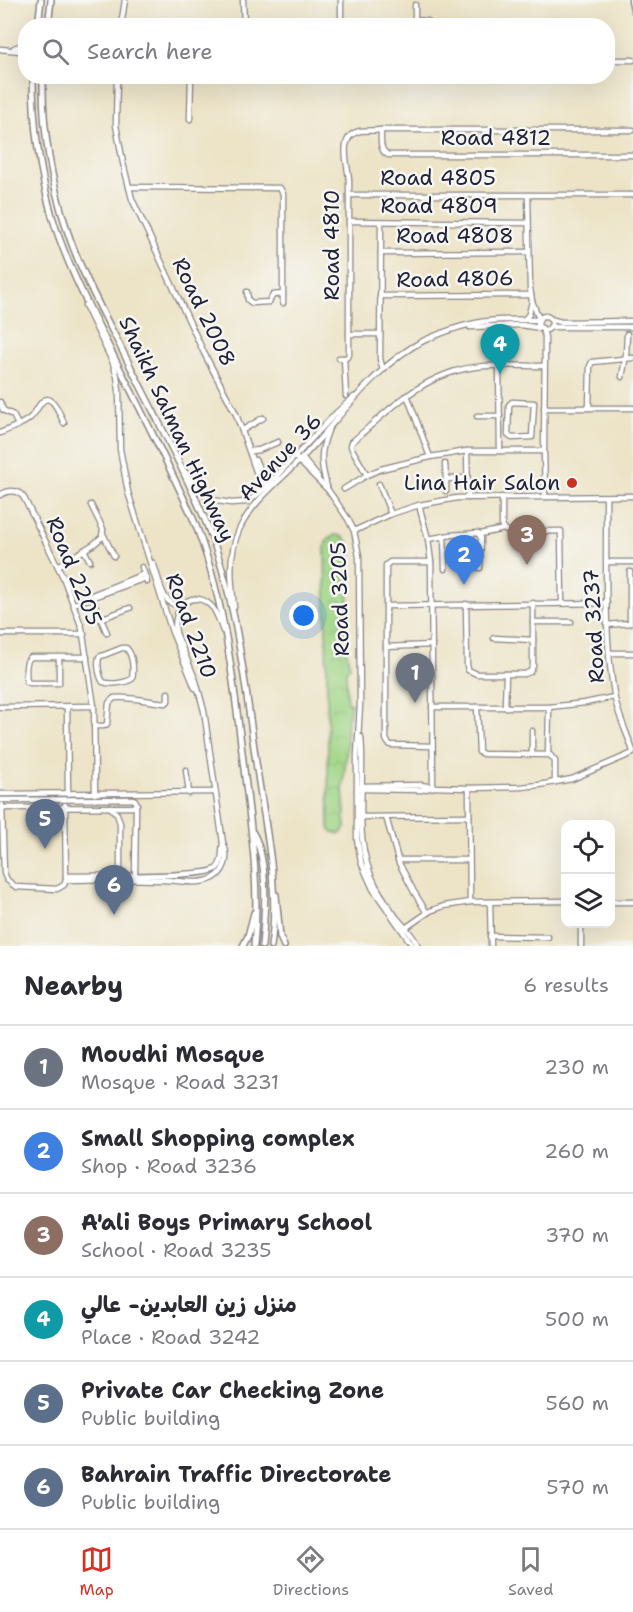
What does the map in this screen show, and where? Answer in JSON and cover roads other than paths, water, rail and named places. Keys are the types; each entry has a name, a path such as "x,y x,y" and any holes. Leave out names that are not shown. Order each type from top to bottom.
{"main road":[{"path":"39,18 41,0"},
{"path":"49,18 51,0"},
{"name":"Shaikh Salman Highway","path":"33,84 35,127 42,176 57,234 80,289 174,477 200,534 214,578 240,732 252,832 257,899 254,946"},
{"name":"Shaikh Salman Highway","path":"43,84 47,145 67,231 90,286 182,469 213,539 222,566 236,624 273,880 271,946"},
{"path":"252,832 260,849 263,872 265,915 262,946"},
{"path":"273,880 280,937 284,946"},
{"path":"243,946 248,936 257,899"}],"street":[{"path":"122,18 124,0"},
{"path":"243,0 244,18"},
{"path":"341,0 341,18"},
{"path":"631,0 633,10"},
{"path":"415,5 415,18"},
{"path":"0,49 18,47"},
{"path":"0,49 18,51"},
{"path":"615,60 633,60"},
{"name":"Road 2008","path":"117,84 116,125 132,199 204,352 236,414 257,474 271,486"},
{"path":"190,119 191,84"},
{"path":"381,130 633,130"},
{"name":"Road 4810","path":"346,396 341,358 349,355 349,195 345,147 350,137 361,131 381,130"},
{"name":"Road 4812","path":"381,130 381,149 388,155 633,155"},
{"path":"129,187 280,188 283,194 283,303"},
{"name":"Road 4805","path":"349,195 633,195"},
{"path":"528,195 531,295 539,320 538,324 545,337"},
{"name":"Road 4809","path":"349,221 528,223"},
{"path":"381,222 380,359 383,370"},
{"name":"Road 4808","path":"381,253 529,252"},
{"name":"Road 2210","path":"80,289 115,370 119,390 122,464 128,492 172,632 202,705"},
{"path":"247,292 248,300 252,303 269,302 273,295 283,294"},
{"name":"Road 4806","path":"380,296 531,295"},
{"path":"532,301 552,323 545,337 545,497"},
{"path":"523,320 529,314 532,301"},
{"path":"539,320 543,316 561,322 633,321"},
{"name":"Avenue 36","path":"236,624 230,567 231,554 246,518 271,486 363,390 397,357 414,346 447,332 488,321 539,320"},
{"name":"Avenue 36","path":"447,332 489,326 521,325 541,328"},
{"path":"541,328 633,327"},
{"path":"349,334 380,333"},
{"path":"622,376 627,334"},
{"path":"589,408 592,362 633,358"},
{"path":"367,475 352,449 352,442 407,395 448,373 499,366 544,366"},
{"path":"499,366 500,451"},
{"name":"Avenue 36","path":"299,458 336,413 363,390"},
{"path":"407,395 430,457"},
{"path":"0,433 29,419 41,402 48,399 53,403 64,423"},
{"path":"0,402 4,411 12,414 18,425"},
{"path":"510,403 534,403 534,417 532,437 509,437 510,403"},
{"path":"544,408 633,408"},
{"path":"477,416 500,416"},
{"path":"534,417 544,417"},
{"path":"243,430 263,418"},
{"path":"328,490 321,460 329,428"},
{"path":"250,451 259,450 278,442"},
{"name":"Road 2008","path":"250,451 271,486"},
{"path":"467,451 468,498"},
{"path":"344,489 381,469 430,457 467,451 544,451"},
{"name":"Road 3205","path":"299,458 328,490 348,519 354,531 359,556 357,773 360,789"},
{"path":"445,464 446,491"},
{"name":"Avenue 36","path":"182,469 199,491 212,500 226,503 243,503 271,486"},
{"path":"257,474 259,493"},
{"path":"446,478 467,478"},
{"path":"379,484 391,514"},
{"name":"Road 2205","path":"0,495 14,490 22,494 57,565 84,634 94,706 95,794"},
{"path":"354,531 391,514 438,501 502,497 633,496"},
{"path":"502,497 502,526 509,532 561,531 562,603"},
{"name":"Road 3237","path":"606,497 609,653 614,697 633,752"},
{"path":"91,505 114,556"},
{"path":"419,505 428,539 430,562 433,787"},
{"path":"428,539 480,534 504,529"},
{"path":"57,565 97,543 103,534"},
{"path":"480,534 480,568"},
{"path":"444,536 445,569"},
{"path":"84,550 90,561"},
{"name":"Road 2210","path":"149,559 155,566 166,599 173,605 182,605 198,599 209,604 217,614 226,642"},
{"path":"430,562 387,563 387,742 391,745 432,746"},
{"path":"608,562 633,562"},
{"path":"74,604 133,580 146,578 142,567"},
{"path":"607,625 632,623 630,572"},
{"path":"91,598 107,633"},
{"path":"466,604 468,670 477,674 526,674 532,671 533,666 533,603"},
{"path":"386,606 607,603"},
{"name":"Road 2210","path":"182,605 175,625 196,681 202,705 223,843 226,850 226,859 221,872 210,880 198,882"},
{"path":"100,618 130,608"},
{"path":"533,622 571,622"},
{"path":"0,633 84,634"},
{"path":"494,638 533,640"},
{"path":"386,647 432,645"},
{"path":"123,648 128,650 132,679 106,684 101,681 100,672 98,662 100,656 123,648"},
{"path":"609,653 633,653"},
{"path":"59,657 59,683 27,682 28,658 31,657 59,657 87,657"},
{"path":"90,675 100,672"},
{"path":"505,707 506,674"},
{"path":"94,726 107,724 109,703 114,698 145,699 149,702 166,703 168,693"},
{"path":"432,707 549,707 614,697"},
{"path":"0,707 94,706"},
{"path":"68,707 66,796 65,807 66,878 63,887 57,889 16,887 9,883 4,873 1,798 66,796 95,794 215,792"},
{"path":"477,707 478,750 480,753 548,754 554,758 555,782"},
{"path":"548,754 549,707"},
{"name":"Road 3205","path":"359,725 362,751 359,817 365,860 375,885 405,929 413,946"},
{"path":"532,731 532,754"},
{"path":"360,789 521,787 572,779 633,752"},
{"path":"186,770 189,793"},
{"path":"470,788 470,902"},
{"path":"66,796 133,799 137,802 135,877"},
{"path":"1,808 136,806"},
{"path":"110,807 117,814 120,823 120,877"},
{"path":"359,817 469,816"},
{"path":"386,817 398,861 427,913"},
{"path":"120,823 135,823"},
{"path":"163,878 212,871 222,860 223,843"},
{"path":"120,850 135,850"},
{"path":"398,861 469,860"},
{"path":"66,878 135,877 198,882 200,879 198,873"},
{"path":"405,929 427,913 444,906 470,902 561,902"},
{"path":"490,902 491,946"},
{"path":"615,902 633,902"},
{"path":"581,928 581,946"},
{"name":"Road 3205","path":"405,929 411,933 418,946"},
{"path":"490,936 548,937"}],"place":[{"name":"منزل زين العابدين- عالي","path":"500,374"},
{"name":"Lina Hair Salon","path":"572,483"},
{"name":"A'ali Boys Primary School","path":"527,565"},
{"name":"Small Shopping complex","path":"464,585"},
{"name":"Moudhi Mosque","path":"415,703"},
{"name":"Private Car Checking Zone","path":"45,849"},
{"name":"Bahrain Traffic Directorate","path":"114,915"}]}
